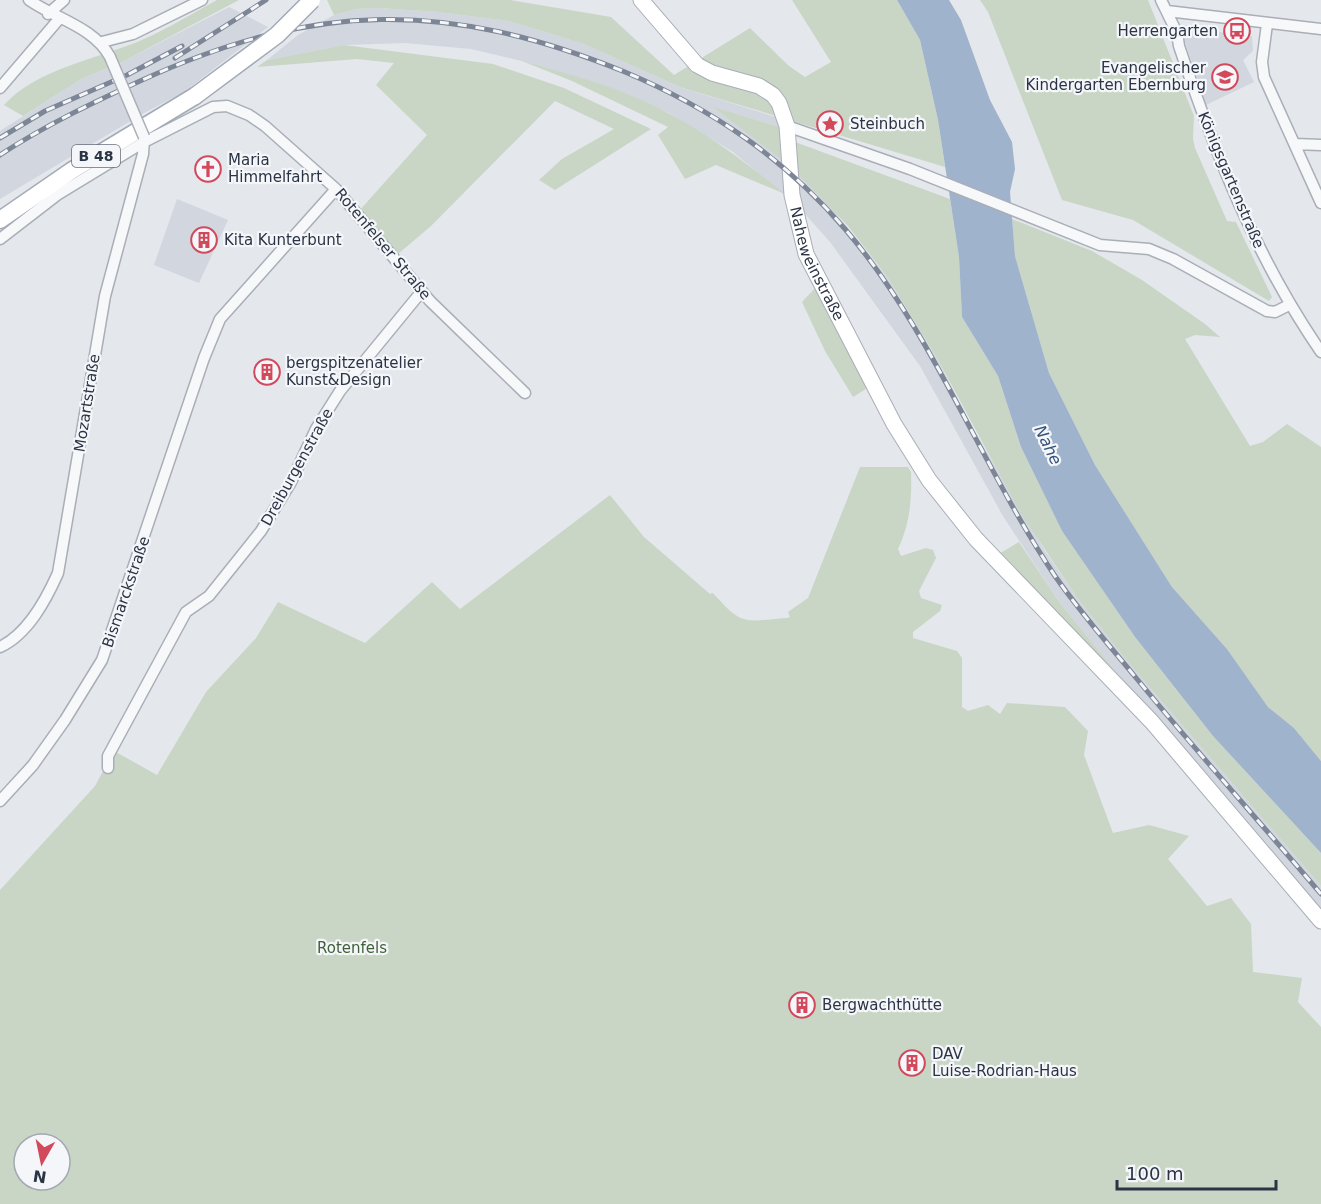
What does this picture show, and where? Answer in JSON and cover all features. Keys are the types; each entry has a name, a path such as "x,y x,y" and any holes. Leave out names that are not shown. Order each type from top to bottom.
{"main road":[{"name":"B 48","path":"0,220 71,171 195,96 277,35 312,0"},
{"name":"Naheweinstraße","path":"641,0 697,65 712,73 752,83 773,95 783,112 787,126 795,212 813,269 913,456 960,521 1152,722 1321,921"}],"street":[{"path":"29,0 48,14 94,35 102,42 144,139"},
{"path":"48,14 64,0"},
{"path":"102,42 133,34 202,0"},
{"name":"Königsgartenstraße","path":"1161,0 1177,33 1186,67 1224,173 1289,305 1321,352"},
{"path":"1167,11 1321,29"},
{"path":"0,88 59,19"},
{"path":"1267,24 1262,62 1264,77 1321,203"},
{"name":"Rotenfelser Straße","path":"0,239 57,195 144,139 213,107 227,106 249,115 265,126 336,189 422,291 525,393"},
{"path":"787,126 910,169 1088,240 1107,246 1138,246 1165,255 1267,311 1275,312 1289,305"},
{"name":"Mozartstraße","path":"0,647 7,644 29,622 50,590 60,562 105,296 137,179 144,139"},
{"path":"1295,144 1321,145"},
{"name":"Bismarckstraße","path":"0,801 20,781 46,747 102,660 204,358 220,319 336,189"},
{"name":"Dreiburgenstraße","path":"108,768 108,756 186,612 209,596 261,531 291,482 316,429 340,391 422,291"}],"shaded area":[{"path":"229,7 268,27 184,92 144,113 0,199 0,131 83,78 122,62"},
{"path":"379,8 438,12 509,21 584,44 680,87 779,118 780,127 715,108 765,145 818,191 888,278 937,358 971,425 1045,551 1078,599 1127,661 1321,886 1321,911 1116,672 1060,603 1003,516 920,366 830,242 798,206 733,152 669,113 594,82 522,61 471,49 405,43 344,45 267,60 298,35 334,15 356,9"},
{"path":"1187,25 1204,30 1252,36 1253,51 1243,60 1254,82 1206,105 1180,27"},
{"path":"177,199 228,220 199,283 154,265"}],"green space":[{"path":"217,0 239,0 122,62 83,78 23,116 4,105 18,92 51,73 144,39"},
{"path":"327,0 510,0 611,17 674,75 750,28 789,66 805,77 831,62 792,0 897,0 920,40 938,120 945,167 680,87 584,44 509,21 438,12 379,8 356,9 334,15"},
{"path":"980,0 1148,0 1194,116 1195,148 1227,221 1236,222 1272,297 1269,301 1133,220 1062,200 988,12"},
{"path":"344,45 493,64 564,88 651,129 555,190 539,180 562,159 614,129 555,101 431,226 398,254 359,211 427,135 376,85 394,63 357,59 257,67 267,60"},
{"path":"522,61 596,82 659,108 715,141 785,194 716,165 685,179 658,135 668,127 572,81"},
{"path":"713,107 780,127 781,159"},
{"path":"795,142 950,199 959,257 962,317 998,376 1021,447 1062,531 1135,637 1213,736 1321,853 1321,886 1127,661 1078,599 1020,512 937,358 888,278 848,226 797,173"},
{"path":"1012,219 1092,251 1142,280 1220,337 1195,335 1185,339 1250,446 1263,442 1287,424 1321,447 1321,761 1294,728 1268,707 1227,649 1172,587 1095,465 1049,373 1015,256"},
{"path":"815,288 869,387 853,397 825,351 802,302"},
{"name":"Rotenfels","path":"860,467 908,467 911,472 909,511 898,549 901,556 926,548 933,550 936,558 919,591 921,598 942,605 940,611 913,632 913,638 957,651 962,658 962,707 968,711 988,705 1000,714 1007,703 1065,707 1088,731 1084,755 1113,833 1149,825 1189,836 1168,859 1207,906 1231,898 1251,924 1253,972 1302,978 1298,1002 1321,1027 1321,1204 0,1204 0,890 95,786 114,751 157,775 206,692 256,638 278,602 365,643 432,582 460,609 610,495 644,537 710,594 713,593 738,617 753,620 787,618 790,617 788,612 808,598"},
{"path":"1019,542 1060,603 1116,672 997,555"}],"water":[{"name":"Nahe","path":"897,0 949,0 961,20 990,100 1012,142 1015,169 1010,192 1015,256 1049,373 1095,465 1172,587 1227,649 1268,707 1294,728 1321,761 1321,853 1213,736 1135,637 1062,531 1021,447 998,376 962,317 959,257 938,120 920,40"}],"railway":[{"path":"175,58 266,0"},
{"path":"0,155 86,106 204,55 265,36 323,24 381,20 439,22 499,32 560,48 625,72 687,102 744,137 771,157 797,179 845,229 876,269 904,311 1028,533 1055,576 1160,706 1321,894"},
{"path":"0,138 45,111 127,75 182,46"}],"place":[{"name":"Herrengarten","path":"1237,31"},
{"name":"Evangelischer Kindergarten Ebernburg","path":"1225,77"},
{"name":"Steinbuch","path":"830,124"},
{"name":"Maria Himmelfahrt","path":"208,169"},
{"name":"Kita Kunterbunt","path":"204,240"},
{"name":"bergspitzenatelier Kunst&Design","path":"267,372"},
{"name":"Bergwachthütte","path":"802,1005"},
{"name":"DAV Luise-Rodrian-Haus","path":"912,1063"}]}
